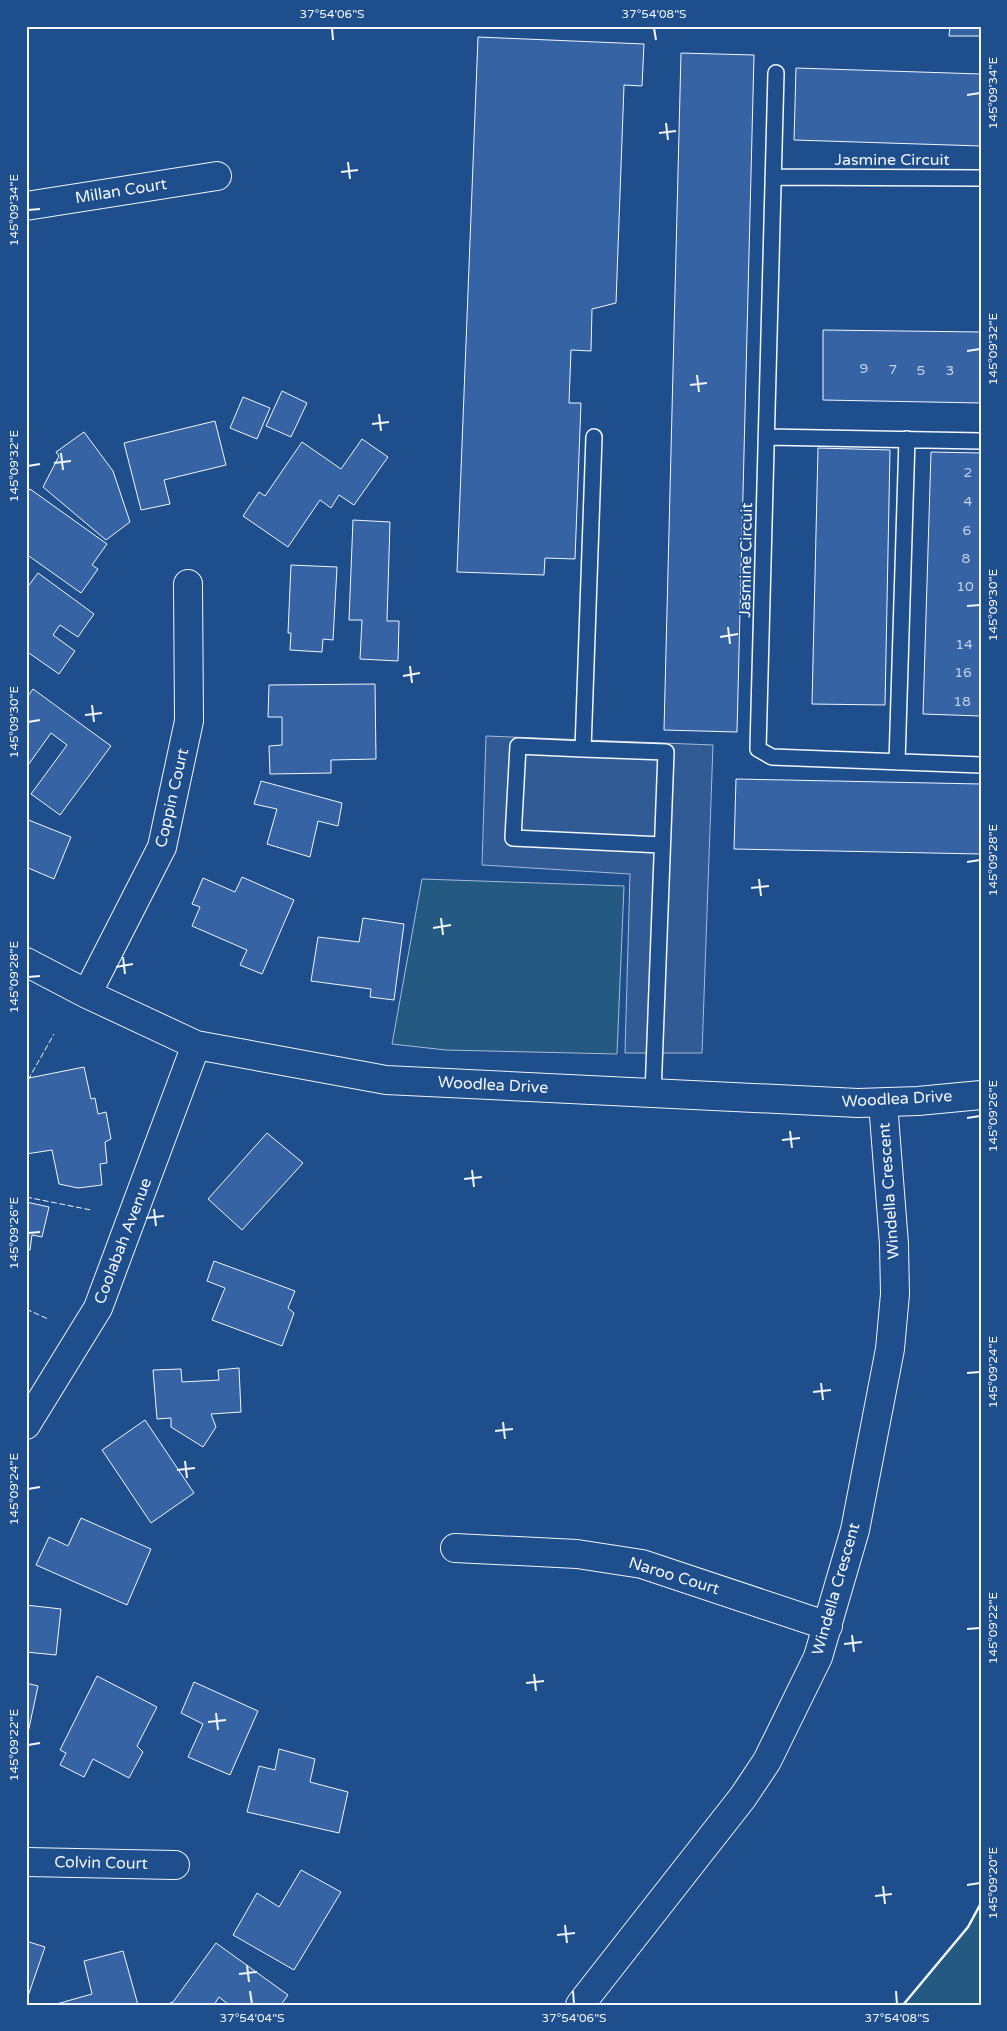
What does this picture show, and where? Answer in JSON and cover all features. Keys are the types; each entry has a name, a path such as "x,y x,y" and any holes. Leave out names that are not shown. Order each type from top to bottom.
{"street":[{"name":"Millan Court","path":"26,206 216,176"},
{"name":"Coppin Court","path":"87,994 162,846 189,721 188,584"},
{"name":"Woodlea Drive","path":"26,962 87,994 196,1044 386,1080 654,1094 883,1103 981,1095"},
{"name":"Coolabah Avenue","path":"26,1425 98,1308 196,1044"},
{"name":"Windella Crescent","path":"580,2005 722,1826 767,1761 806,1684 828,1626 854,1530 890,1349 895,1294 894,1244 883,1103"},
{"name":"Naroo Court","path":"455,1548 578,1554 642,1564 828,1626"},
{"name":"Colvin Court","path":"26,1862 175,1865"}],"lane":[{"name":"Jasmine Circuit","path":"776,73 758,750 772,757 981,765"},
{"name":"Jasmine Circuit","path":"773,177 981,178"},
{"path":"583,749 594,437"},
{"path":"767,437 981,441"},
{"path":"897,762 907,439"},
{"path":"654,1094 666,752 518,746 513,838 662,846"}],"shaded area":[{"path":"486,736 713,745 702,1053 625,1053 630,874 482,865"},
{"path":"422,879 624,886 617,1054 446,1050 392,1044"},
{"path":"981,1904 981,2005 903,2005 968,1927"}],"building":[{"path":"950,26 981,26 981,36 949,36"},
{"path":"478,37 644,44 642,86 624,85 616,303 592,309 591,351 571,350 569,403 581,403 575,559 545,558 544,575 457,572"},
{"path":"681,53 754,55 737,732 664,730"},
{"path":"796,68 981,74 981,146 794,140"},
{"path":"823,330 981,332 981,403 823,400"},
{"path":"282,391 307,403 291,437 266,426"},
{"path":"243,397 270,408 257,439 230,428"},
{"path":"215,421 226,465 164,480 170,504 141,510 124,443"},
{"path":"84,432 113,471 130,522 106,540 43,487 59,456 56,452"},
{"path":"362,439 388,457 354,505 339,495 331,508 320,500 288,547 243,516 259,492 265,496 302,442 341,469"},
{"path":"818,448 890,450 885,705 812,704"},
{"path":"931,452 981,453 981,716 923,714"},
{"path":"30,489 107,544 92,565 98,569 81,593 26,554 26,494"},
{"path":"353,520 390,522 387,621 399,621 398,661 360,659 362,620 349,620"},
{"path":"291,565 337,567 333,640 323,639 322,652 290,650 291,633 288,633"},
{"path":"38,573 94,614 78,637 60,625 53,635 75,651 59,674 26,651 26,589"},
{"path":"375,684 376,759 331,760 331,773 270,774 269,746 282,745 282,717 268,717 269,685"},
{"path":"33,689 111,746 60,815 31,794 67,745 51,733 26,768 26,699"},
{"path":"736,779 981,784 981,854 734,849"},
{"path":"261,781 342,803 338,826 318,821 310,857 267,844 277,809 254,804"},
{"path":"26,819 71,837 54,879 26,867"},
{"path":"242,877 294,900 262,974 240,965 247,950 192,926 200,907 192,904 203,878 235,892"},
{"path":"363,918 404,924 394,1000 370,997 371,989 311,981 318,937 359,942"},
{"path":"84,1067 91,1099 95,1098 98,1114 106,1112 111,1139 105,1142 107,1163 100,1164 102,1185 78,1188 59,1184 52,1150 26,1154 26,1082 29,1078"},
{"path":"267,1133 303,1163 242,1230 208,1199"},
{"path":"26,1202 49,1207 42,1237 32,1235 30,1250 26,1249"},
{"path":"214,1261 295,1291 288,1308 294,1313 282,1346 212,1320 225,1288 207,1281"},
{"path":"239,1368 241,1412 211,1414 216,1427 203,1447 171,1427 171,1418 157,1419 153,1370 181,1369 182,1382 219,1380 218,1370"},
{"path":"145,1420 194,1493 151,1523 102,1450"},
{"path":"81,1518 151,1549 127,1605 36,1565 49,1537 68,1546"},
{"path":"26,1605 61,1609 56,1655 26,1652"},
{"path":"97,1676 157,1707 137,1746 143,1752 129,1778 93,1759 84,1777 60,1765 66,1753 60,1750"},
{"path":"194,1682 258,1711 230,1775 188,1757 203,1724 181,1713"},
{"path":"26,1683 38,1686 26,1742"},
{"path":"279,1749 315,1759 310,1782 348,1792 339,1833 247,1812 259,1766 275,1770"},
{"path":"301,1870 341,1892 294,1970 233,1935 257,1893 279,1907"},
{"path":"26,1941 45,1947 26,2002"},
{"path":"216,1943 288,1995 281,2005 229,2005 219,1997 214,2005 165,2005 173,2002"},
{"path":"123,1951 138,2005 53,2005 92,1994 84,1961"}],"fence":[{"path":"28,1080 54,1034"},
{"path":"26,1197 91,1210"},
{"path":"26,1309 48,1319"}],"wall":[{"path":"903,2005 968,1927 981,1903"}]}
